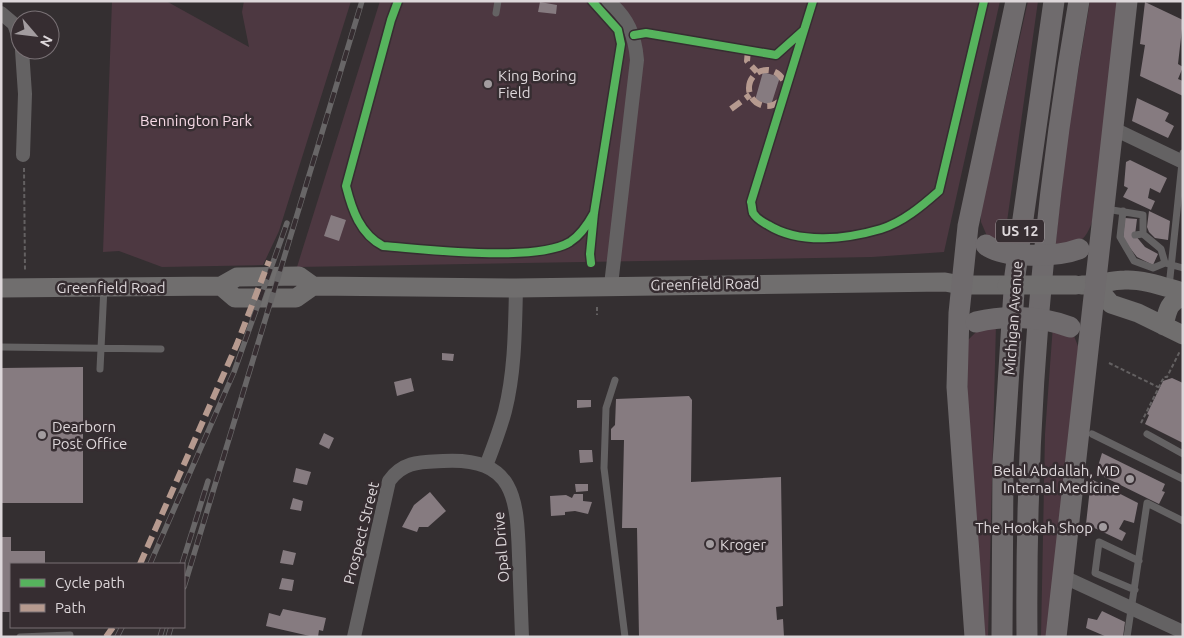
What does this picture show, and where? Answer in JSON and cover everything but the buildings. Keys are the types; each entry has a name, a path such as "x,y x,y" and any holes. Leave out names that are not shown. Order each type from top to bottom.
{"main road":[{"path":"975,637 958,387 967,327 970,285 970,215 1016,1"},
{"name":"Michigan Avenue","path":"1002,637 1003,463 1015,276 1054,1"},
{"name":"Michigan Avenue","path":"1027,637 1030,463 1040,274 1060,106 1079,1"},
{"path":"1056,637 1089,345 1086,286 1115,236 1112,128 1127,1"},
{"path":"970,215 986,245 996,252 1008,254 1060,255 1115,236"},
{"name":"Greenfield Road","path":"1,288 221,286 237,277 299,276 313,286 516,288 611,285 945,282 970,285 1086,286 1114,280 1128,280 1178,293"},
{"path":"1086,286 1111,304 1138,313 1164,326 1181,343"},
{"path":"1164,326 1168,308 1176,299 1178,293"},
{"path":"967,327 990,318 1047,320 1070,327 1089,345"}],"street":[{"path":"608,1 628,22 636,39 637,60 611,285"},
{"path":"23,60 24,155"},
{"path":"1112,128 1182,159"},
{"path":"486,466 499,430 508,395 514,350 516,288"},
{"name":"Prospect Street","path":"354,637 386,490 394,474 414,463 465,460 486,466"},
{"name":"Opal Drive","path":"486,466 503,479 517,511 522,637"},
{"path":"1064,577 1183,632"}],"lane":[{"path":"496,13 498,1"},
{"path":"1168,263 1182,159"},
{"path":"1113,210 1143,215 1143,234 1148,244 1161,249 1178,293"},
{"path":"1135,235 1143,234"},
{"path":"1115,236 1136,259 1153,268 1168,263 1183,268"},
{"path":"1128,280 1136,259"},
{"path":"100,369 104,287"},
{"path":"1,347 102,350 161,349"},
{"path":"615,380 606,408 604,468 625,637"},
{"path":"1092,434 1183,479"},
{"path":"1147,434 1183,454"},
{"path":"1127,637 1146,503 1183,521"},
{"path":"1135,590 1095,573 1100,542 1139,561"},
{"path":"20,637 70,634 68,637"}],"path":[{"path":"24,155 25,270"},
{"path":"597,307 597,315"},
{"path":"1142,423 1164,377 1167,377 1181,343"},
{"path":"1109,363 1158,387"}],"green space":[{"name":"Bennington Park","path":"112,1 166,1 249,47 242,12 244,1 351,1 279,231 263,265 162,267 119,251 103,252"},
{"path":"380,1 1000,1 944,252 872,257 297,267"},
{"path":"1028,1 1038,1 1004,243 987,236 981,222 981,211"},
{"path":"1090,1 1119,1 1092,222 1086,235 1078,242 1055,249 1067,138"},
{"path":"996,324 988,637 984,637 967,398 968,340 980,328"},
{"path":"1053,325 1074,336 1080,351 1048,637 1041,637 1045,434"}],"railway":[{"path":"185,584 362,1"},
{"path":"150,563 234,372 287,223"},
{"path":"182,563 208,481"},
{"path":"117,637 122,628"},
{"path":"160,637 163,628"},
{"path":"168,637 171,628"}],"marked path":[{"path":"748,50 747,61 757,72"},
{"path":"767,70 774,71 780,75 784,81 785,88 784,95 780,101 774,105 767,106 760,105 754,101 750,95 749,88 750,81 754,75 760,71 767,70"},
{"path":"731,109 750,95"},
{"path":"140,563 237,344 269,261"},
{"path":"106,637 112,628"}],"cycle path":[{"path":"398,1 391,20 346,186 354,212 368,235 383,246 451,252 532,252 554,248 570,242 584,229 594,213"},
{"path":"591,263 590,254 594,213 621,44 618,30 592,1"},
{"path":"813,1 751,202 753,213 764,223 781,231 809,238 839,237 881,229 912,213 939,191 984,1"},
{"path":"634,35 646,33 776,55 804,30"}],"place":[{"name":"King Boring Field","path":"488,84"},
{"name":"Dearborn Post Office","path":"42,435"},
{"name":"Belal Abdallah, MD Internal Medicine","path":"1130,479"},
{"name":"The Hookah Shop","path":"1103,527"},
{"name":"Kroger","path":"710,544"}]}
